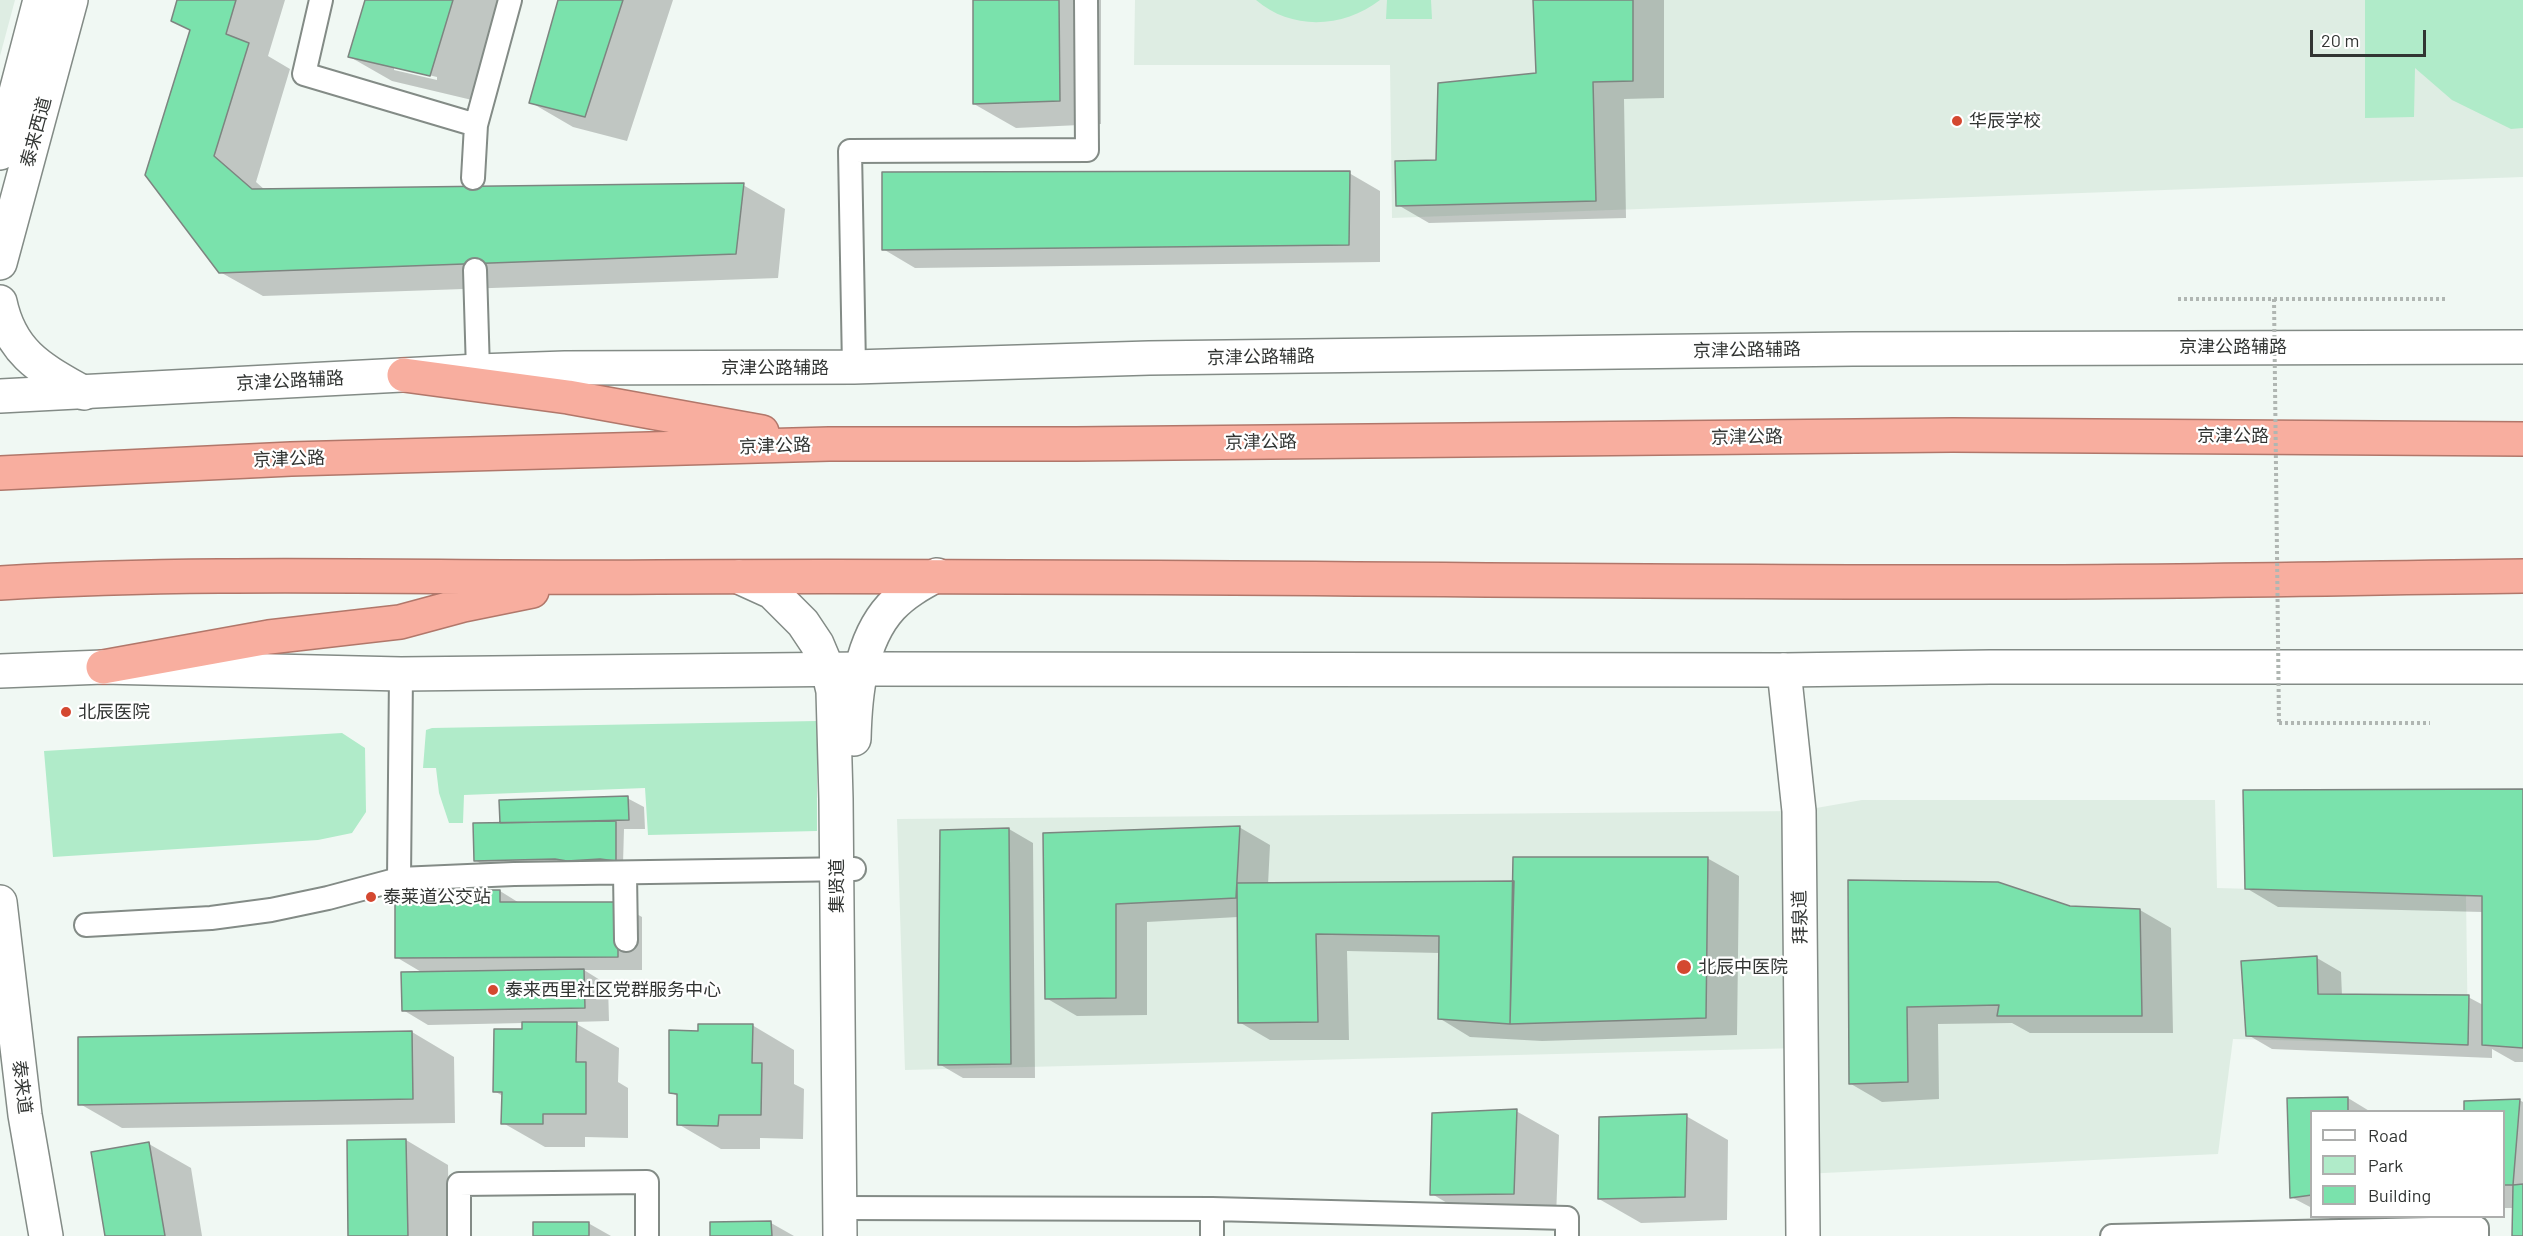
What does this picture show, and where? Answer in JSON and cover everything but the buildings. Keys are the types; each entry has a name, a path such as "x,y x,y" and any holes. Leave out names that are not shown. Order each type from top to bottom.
{"highway":[{"path":"404,375 568,397 829,444"},
{"name":"京津公路","path":"0,473 291,459 829,444 1088,444 1953,435 2523,439"},
{"path":"0,583 76,578 347,575 594,578 937,575 2018,582 2523,576"},
{"path":"103,667 269,637 400,622 463,605 594,578"}],"main road":[{"name":"泰来西道","path":"0,153 40,0"},
{"name":"泰来西道","path":"0,263 70,0"},
{"path":"0,302 3,318 28,358 84,393"},
{"name":"京津公路辅路","path":"0,396 478,371 854,367 1149,358 1864,349 2523,347"},
{"name":"集贤道","path":"845,869 854,715 861,669 872,638 890,608 911,590 937,575"},
{"name":"集贤道","path":"739,577 772,592 786,604 803,622 817,644 828,670 835,712 845,869 850,1222"},
{"path":"0,671 103,667 401,674 861,669 1784,670 1990,667 2523,667"},
{"name":"拜泉道","path":"1784,670 1799,811 1803,1236"},
{"name":"泰来道","path":"0,902 25,1115 46,1236"}],"lane":[{"path":"321,0 304,74 476,125"},
{"path":"473,178 476,125 510,0"},
{"path":"854,367 850,151 1087,150 1086,0"},
{"path":"475,270 478,371"},
{"path":"399,879 401,674"},
{"path":"86,925 212,918 271,910 399,879 845,869"},
{"path":"625,873 626,940"},
{"path":"459,1236 459,1184 647,1182 647,1236"},
{"path":"850,1222 1212,1209 1567,1218 1567,1236"},
{"path":"1212,1209 1212,1236"},
{"path":"2112,1236 2477,1228 2477,1236"}],"path":[{"path":"2178,299 2445,299"},
{"path":"2274,299 2279,723 2430,723"}],"shaded area":[{"path":"0,0 15,0 0,56"},
{"name":"华辰学校","path":"1135,0 2523,0 2523,177 1392,218 1390,65 1134,65"},
{"name":"北辰中医院","path":"1862,800 2215,800 2217,888 2466,895 2468,1045 2233,1039 2218,1154 1803,1174 1801,1048 905,1070 897,819 1799,811"}],"green space":[{"path":"1256,0 1380,0 1350,16 1318,22 1286,17"},
{"path":"1387,0 1431,0 1432,19 1386,19"},
{"path":"2365,0 2523,0 2523,128 2511,129 2452,100 2415,68 2414,117 2365,118"},
{"path":"817,721 817,831 648,835 645,788 464,795 463,823 449,823 439,793 436,768 423,768 426,730 432,728"},
{"path":"342,733 365,748 366,812 352,833 318,840 53,857 44,751"}],"place":[{"name":"华辰学校","path":"1957,121"},
{"name":"北辰医院","path":"66,712"},
{"name":"泰莱道公交站","path":"371,897"},
{"name":"北辰中医院","path":"1684,967"},
{"name":"泰来西里社区党群服务中心","path":"493,990"}]}
